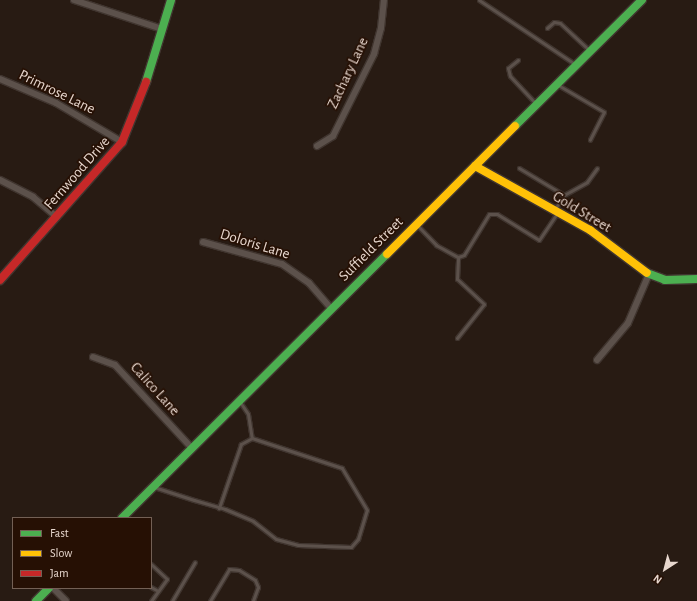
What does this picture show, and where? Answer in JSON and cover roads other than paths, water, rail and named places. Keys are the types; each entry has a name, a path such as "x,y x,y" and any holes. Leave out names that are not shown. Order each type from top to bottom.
{"main road":[{"name":"Fernwood Drive","path":"0,280 122,142 136,110 171,0"},
{"name":"Suffield Street","path":"123,517 238,400 642,0"},
{"name":"Gold Street","path":"475,166 590,230 649,274 665,280 697,279"},
{"path":"36,601 48,589"}],"street":[{"path":"74,0 162,29"},
{"name":"Zachary Lane","path":"317,146 332,136 374,54 382,28 384,0"},
{"name":"Primrose Lane","path":"0,79 56,103 122,142"},
{"path":"0,180 33,197 56,217"},
{"name":"Doloris Lane","path":"203,242 282,264 309,283 331,308"},
{"path":"597,360 628,323 649,274"},
{"name":"Calico Lane","path":"93,357 115,365 191,447"},
{"path":"54,589 66,601"}],"lane":[{"path":"479,0 576,65"},
{"path":"547,28 554,22 560,23 590,51"},
{"path":"518,60 508,68 510,76 536,104"},
{"path":"557,84 604,112 590,140"},
{"path":"519,168 564,195"},
{"path":"416,224 436,244 458,257 464,255 489,214 497,214 540,240 564,195 587,182 597,168"},
{"path":"457,338 484,304 457,279 458,257"},
{"path":"238,400 248,414 252,438"},
{"path":"154,487 219,508 253,521 276,539 298,545 344,548 352,547 358,540 367,510 346,472 252,438 241,444 219,508"},
{"path":"172,601 195,562"},
{"path":"151,601 158,592 166,575 152,565"},
{"path":"210,601 229,569 240,570 255,580 258,587 253,601"},
{"path":"152,587 158,592"}]}
